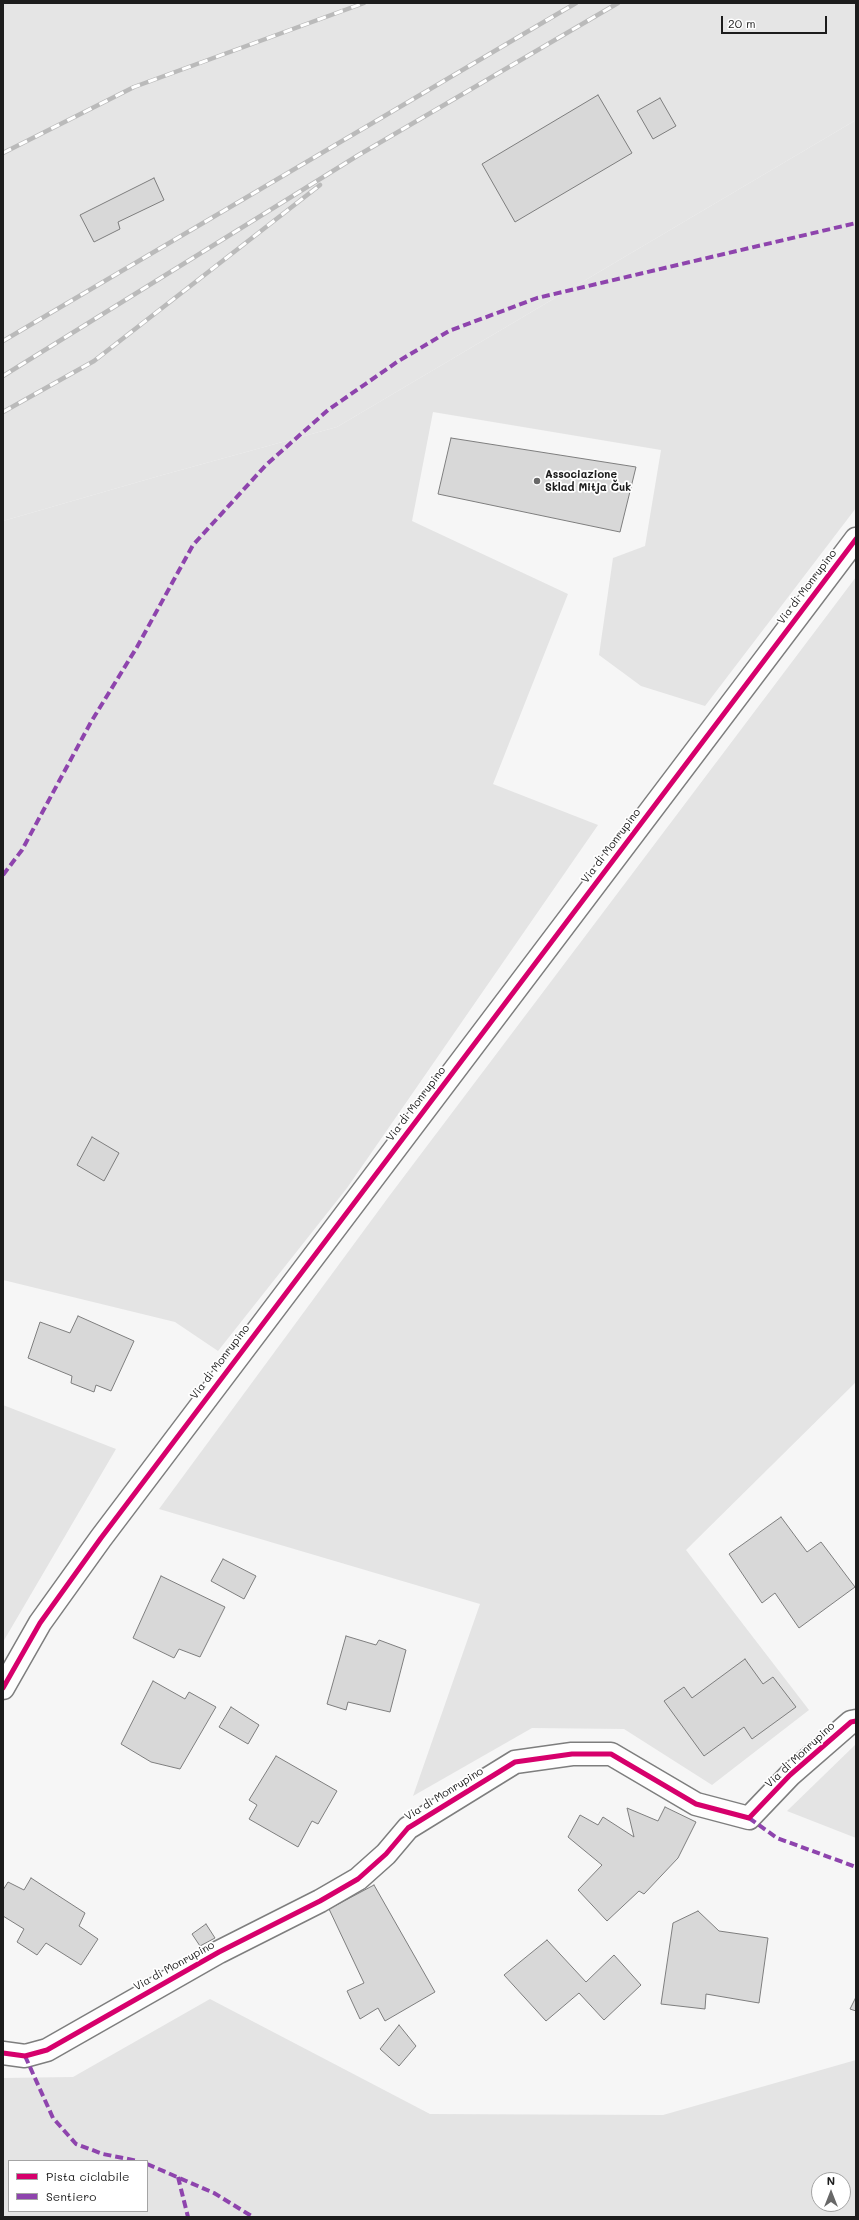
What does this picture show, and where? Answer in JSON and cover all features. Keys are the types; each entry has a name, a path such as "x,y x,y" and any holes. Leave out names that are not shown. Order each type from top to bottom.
{"main road":[{"name":"Via di Monrupino","path":"3,1688 40,1623 101,1538 856,539"},
{"name":"Via di Monrupino","path":"3,2053 25,2056 47,2050 219,1952 320,1902 358,1879 386,1854 408,1828 515,1762 572,1754 611,1754 696,1804 749,1818 790,1774 851,1722 856,1721"}],"shaded area":[{"path":"3,3 856,3 856,120 337,427 3,521"},
{"path":"856,120 856,508 705,706 641,686 599,655 613,558 645,546 661,450 433,412 412,521 568,594 493,784 598,825 347,1188 218,1351 175,1322 3,1280 3,521 337,427"},
{"path":"856,577 856,1382 686,1550 809,1710 712,1785 624,1729 532,1728 413,1796 480,1604 159,1509 390,1195"},
{"path":"3,1405 116,1449 3,1642"},
{"path":"856,1744 856,1838 787,1811"},
{"path":"210,1999 430,2114 663,2115 856,2060 856,2217 3,2217 3,2078 73,2077"}],"building":[{"path":"598,95 632,153 515,222 482,164"},
{"path":"660,98 676,126 653,139 637,111"},
{"path":"154,178 164,200 118,222 120,229 94,242 80,215"},
{"name":"Associazione Sklad Mitja Čuk","path":"451,438 636,467 620,532 438,494"},
{"path":"92,1137 119,1153 104,1181 77,1165"},
{"path":"78,1316 134,1341 111,1391 96,1385 94,1392 71,1383 72,1376 28,1358 40,1322 70,1333"},
{"path":"781,1517 807,1552 821,1542 855,1587 799,1628 775,1593 762,1603 729,1554"},
{"path":"223,1559 256,1576 244,1599 211,1581"},
{"path":"161,1576 225,1607 200,1657 179,1649 174,1658 133,1638"},
{"path":"346,1636 376,1645 379,1640 406,1650 390,1712 348,1702 346,1710 327,1704"},
{"path":"745,1659 763,1684 773,1677 796,1707 752,1739 744,1727 704,1756 664,1701 684,1687 692,1698"},
{"path":"153,1681 185,1699 189,1692 216,1707 180,1769 151,1762 121,1744"},
{"path":"231,1707 259,1725 248,1744 219,1727"},
{"path":"276,1756 337,1791 318,1824 312,1821 298,1847 249,1819 257,1805 249,1800"},
{"path":"665,1807 696,1822 678,1858 644,1894 639,1891 607,1921 578,1890 602,1865 568,1837 580,1815 598,1825 603,1817 634,1837 627,1808 658,1821"},
{"path":"31,1878 85,1913 79,1926 98,1939 81,1965 46,1943 37,1955 17,1942 24,1929 3,1916 3,1890 8,1882 24,1890"},
{"path":"374,1885 435,1992 385,2021 378,2008 360,2019 347,1991 364,1983 329,1909"},
{"path":"698,1911 719,1931 768,1938 759,2003 706,1994 705,2009 661,2004 673,1923"},
{"path":"206,1924 215,1938 200,1946 192,1934"},
{"path":"547,1940 586,1982 614,1955 641,1985 604,2020 579,1993 546,2021 504,1975"},
{"path":"856,1997 856,2011 850,2009"},
{"path":"399,2025 416,2046 399,2066 380,2049"}],"railway":[{"path":"3,153 134,87 364,3"},
{"path":"3,341 576,3"},
{"path":"3,376 357,156 618,3"},
{"path":"3,412 94,361 320,185"}],"marked path":[{"path":"3,875 22,850 91,722 137,647 193,545 266,465 328,410 397,362 449,331 537,298 856,223"},
{"path":"749,1818 777,1838 856,1867"},
{"path":"25,2056 53,2118 76,2144 103,2154 133,2160"},
{"path":"148,2164 214,2193 253,2217"},
{"path":"178,2177 188,2217"}],"cycle path":[{"path":"3,1688 40,1623 101,1538 856,539"},
{"path":"3,2053 25,2056 47,2050 219,1952 320,1901 358,1879 386,1854 408,1828 515,1762 572,1754 611,1754 696,1804 749,1818 790,1775 851,1722 856,1721"}],"place":[{"name":"Associazione Sklad Mitja Čuk","path":"537,481"}]}
